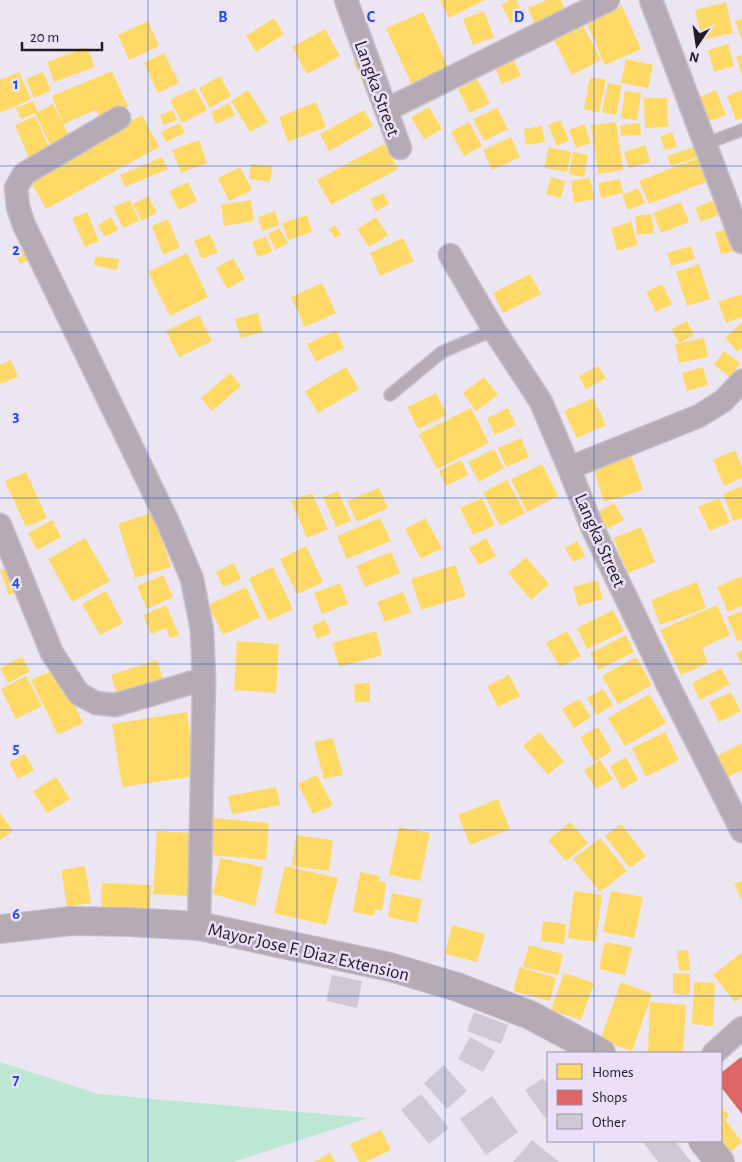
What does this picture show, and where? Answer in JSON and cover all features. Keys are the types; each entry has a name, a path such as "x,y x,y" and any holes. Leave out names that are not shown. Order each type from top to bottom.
{"street":[{"name":"Langka Street","path":"346,0 400,148"},
{"path":"386,110 608,0"},
{"path":"651,0 742,242"},
{"path":"120,118 24,174 16,188 18,207 24,225 168,522 192,579 202,630 204,679 199,926"},
{"name":"Langka Street","path":"450,255 494,330 541,402 570,468 592,527 668,685 742,830"},
{"path":"570,468 699,416 723,401 742,381"},
{"path":"0,525 52,652 79,694 96,703 115,705 204,679"},
{"name":"Mayor Jose F. Diaz Extension","path":"0,929 72,921 199,926 390,967 457,987 530,1015 599,1052"},
{"path":"715,1052 742,1028"},
{"path":"704,1142 720,1162"}],"lane":[{"path":"705,144 742,130"},
{"path":"390,395 442,352 494,330"}],"green space":[{"path":"0,1062 98,1094 368,1118 233,1162 0,1162"}],"building: Homes":[{"path":"440,0 485,0 449,18"},
{"path":"510,0 516,0 524,16 511,23 501,5"},
{"path":"547,0 561,0 567,14 536,27 528,8"},
{"path":"726,2 733,33 702,40 695,10"},
{"path":"622,6 641,49 605,65 586,22"},
{"path":"484,11 494,37 473,45 463,19"},
{"path":"423,12 448,67 411,83 386,28"},
{"path":"274,18 284,34 256,52 246,36"},
{"path":"742,19 742,40 735,21"},
{"path":"148,21 159,46 129,60 118,35"},
{"path":"582,24 601,60 572,75 553,38"},
{"path":"325,29 340,56 307,74 292,47"},
{"path":"728,44 734,66 714,72 708,50"},
{"path":"87,47 95,67 54,82 47,62"},
{"path":"164,53 179,83 158,93 144,63"},
{"path":"742,55 742,75 736,57"},
{"path":"362,57 374,88 366,91 353,60"},
{"path":"513,59 521,76 502,84 495,68"},
{"path":"626,59 653,65 648,88 621,83"},
{"path":"112,71 128,107 100,119 96,110 63,124 52,96"},
{"path":"19,72 31,99 0,113 0,80"},
{"path":"43,72 51,91 34,98 26,79"},
{"path":"220,76 231,96 210,108 199,88"},
{"path":"590,77 606,80 599,113 584,109"},
{"path":"477,79 490,103 470,113 458,89"},
{"path":"608,83 622,86 616,115 602,112"},
{"path":"195,88 207,110 182,123 170,100"},
{"path":"248,90 268,122 250,132 231,101"},
{"path":"716,90 726,115 709,121 700,97"},
{"path":"742,90 742,118 736,120 727,96"},
{"path":"625,91 641,93 637,120 621,118"},
{"path":"644,98 667,98 668,127 645,128"},
{"path":"33,101 38,112 53,104 72,142 53,151 35,113 21,119 16,108"},
{"path":"316,102 326,127 288,142 279,117"},
{"path":"229,103 235,115 216,124 211,112"},
{"path":"429,107 442,129 424,139 411,117"},
{"path":"497,108 508,129 484,141 473,119"},
{"path":"173,110 177,120 163,125 160,115"},
{"path":"364,110 373,126 329,151 320,134"},
{"path":"142,115 159,147 46,209 28,177"},
{"path":"35,116 52,155 31,163 15,125"},
{"path":"560,120 569,140 557,146 548,125"},
{"path":"469,122 482,146 464,156 451,132"},
{"path":"616,122 623,170 598,174 591,125"},
{"path":"180,123 185,133 166,142 161,132"},
{"path":"640,123 641,135 621,136 620,125"},
{"path":"584,124 591,143 576,148 569,130"},
{"path":"542,126 545,142 526,145 524,129"},
{"path":"672,132 677,147 665,150 660,137"},
{"path":"511,137 520,157 492,170 483,150"},
{"path":"199,140 207,163 181,173 172,150"},
{"path":"384,144 398,169 331,205 317,180"},
{"path":"645,145 650,162 629,168 624,152"},
{"path":"549,147 571,152 567,172 544,168"},
{"path":"694,147 697,157 671,166 667,156"},
{"path":"573,152 588,155 584,177 569,174"},
{"path":"162,157 168,169 125,187 120,175"},
{"path":"697,158 706,182 649,204 639,181"},
{"path":"251,164 272,166 270,182 249,179"},
{"path":"240,167 252,190 229,201 218,178"},
{"path":"551,177 565,181 561,198 546,194"},
{"path":"590,178 594,199 574,203 571,181"},
{"path":"620,179 623,193 601,198 598,183"},
{"path":"188,182 197,201 179,210 169,191"},
{"path":"638,188 645,203 628,210 622,195"},
{"path":"383,193 389,204 376,211 370,199"},
{"path":"148,196 157,212 142,221 133,204"},
{"path":"130,200 139,221 123,228 113,207"},
{"path":"251,200 254,221 224,226 221,205"},
{"path":"714,200 721,214 701,222 695,208"},
{"path":"681,202 689,222 661,233 653,213"},
{"path":"275,211 279,225 262,231 258,217"},
{"path":"87,212 99,241 85,247 72,218"},
{"path":"651,214 654,233 637,235 635,216"},
{"path":"307,215 312,232 288,240 282,223"},
{"path":"111,217 118,230 105,237 98,225"},
{"path":"376,217 388,235 369,247 357,229"},
{"path":"168,219 180,248 163,254 152,226"},
{"path":"631,222 638,245 617,251 611,228"},
{"path":"335,225 341,235 335,238 329,229"},
{"path":"279,228 288,243 276,250 268,234"},
{"path":"733,228 739,250 721,254 715,232"},
{"path":"210,234 218,252 202,259 194,241"},
{"path":"266,236 272,252 258,257 252,242"},
{"path":"403,238 414,261 380,276 370,253"},
{"path":"22,241 31,259 20,264 11,247"},
{"path":"691,246 695,259 671,266 667,253"},
{"path":"187,253 208,297 170,316 148,272"},
{"path":"96,256 119,259 117,270 94,265"},
{"path":"233,258 245,279 227,289 216,268"},
{"path":"699,264 710,299 687,306 676,272"},
{"path":"530,274 541,294 503,313 493,293"},
{"path":"322,283 336,313 305,327 291,297"},
{"path":"662,284 672,304 656,312 646,292"},
{"path":"742,294 742,317 726,323 718,302"},
{"path":"258,313 263,332 241,338 235,319"},
{"path":"199,315 212,341 179,357 166,331"},
{"path":"687,321 694,335 679,343 671,329"},
{"path":"742,322 742,348 738,352 725,338"},
{"path":"336,330 344,348 316,362 307,344"},
{"path":"704,338 708,357 679,363 675,344"},
{"path":"724,351 740,363 730,377 714,365"},
{"path":"11,360 18,377 0,384 0,365"},
{"path":"598,366 606,378 586,389 579,376"},
{"path":"346,367 359,389 318,413 305,391"},
{"path":"703,367 708,385 687,391 682,373"},
{"path":"230,373 241,386 212,411 201,398"},
{"path":"484,377 498,395 476,411 463,393"},
{"path":"436,393 447,415 418,429 407,407"},
{"path":"593,398 606,425 577,438 564,411"},
{"path":"471,408 489,443 437,469 419,434"},
{"path":"508,408 516,425 495,435 487,418"},
{"path":"521,438 529,457 506,467 498,448"},
{"path":"494,449 504,468 479,482 468,462"},
{"path":"735,450 742,467 742,478 724,486 713,460"},
{"path":"631,455 643,490 604,502 593,467"},
{"path":"461,460 468,475 446,486 439,471"},
{"path":"542,464 558,496 527,512 511,479"},
{"path":"26,472 47,518 26,527 5,481"},
{"path":"507,480 525,513 500,526 483,492"},
{"path":"742,486 742,518 733,521 723,494"},
{"path":"379,488 388,508 357,522 347,501"},
{"path":"338,491 351,521 336,527 323,497"},
{"path":"312,493 328,529 307,538 291,501"},
{"path":"482,498 495,525 473,535 460,508"},
{"path":"719,498 730,522 710,531 698,507"},
{"path":"614,503 624,520 605,530 596,513"},
{"path":"153,512 171,567 135,578 118,524"},
{"path":"380,518 391,541 347,559 337,536"},
{"path":"425,518 442,548 421,559 405,529"},
{"path":"52,520 61,537 37,550 28,533"},
{"path":"641,527 655,562 628,573 613,538"},
{"path":"85,538 110,581 72,602 48,559"},
{"path":"486,538 496,556 479,565 469,548"},
{"path":"577,541 585,556 573,562 565,548"},
{"path":"306,546 323,582 297,594 280,559"},
{"path":"391,552 400,573 365,587 356,566"},
{"path":"526,557 549,584 531,600 508,573"},
{"path":"234,563 241,579 223,587 216,572"},
{"path":"14,565 23,590 9,595 0,570"},
{"path":"455,565 466,596 421,610 411,579"},
{"path":"273,567 293,609 268,621 249,578"},
{"path":"163,575 173,597 147,609 137,586"},
{"path":"742,576 742,606 728,612 717,587"},
{"path":"597,580 603,599 578,606 573,587"},
{"path":"697,582 706,608 660,625 651,600"},
{"path":"340,583 348,604 322,614 314,593"},
{"path":"246,587 260,617 223,635 208,605"},
{"path":"106,591 123,623 100,635 82,604"},
{"path":"403,592 411,612 385,622 377,602"},
{"path":"166,605 179,635 170,638 166,628 151,634 143,615"},
{"path":"717,605 730,635 702,648 708,663 681,675 660,630"},
{"path":"613,610 624,631 587,649 577,628"},
{"path":"742,611 742,640 738,642 727,617"},
{"path":"325,620 331,633 317,639 312,626"},
{"path":"376,631 382,655 339,667 332,643"},
{"path":"567,631 581,656 560,667 546,643"},
{"path":"626,635 634,652 598,670 590,653"},
{"path":"237,641 279,644 276,693 234,690"},
{"path":"742,650 742,665 736,653"},
{"path":"22,657 30,671 8,683 0,668"},
{"path":"636,657 652,685 618,704 602,676"},
{"path":"157,660 163,679 117,694 111,675"},
{"path":"57,668 83,723 58,735 31,680"},
{"path":"721,668 730,684 700,700 692,683"},
{"path":"509,675 520,696 498,707 487,686"},
{"path":"26,676 42,706 16,719 1,689"},
{"path":"370,683 370,702 355,702 354,684"},
{"path":"603,689 613,705 597,715 587,698"},
{"path":"731,692 741,711 719,722 709,702"},
{"path":"649,694 666,723 625,746 608,718"},
{"path":"579,699 591,717 574,728 562,709"},
{"path":"187,712 196,776 122,787 112,724"},
{"path":"598,727 612,751 594,762 580,737"},
{"path":"539,732 564,761 548,775 523,746"},
{"path":"665,732 679,760 646,777 632,748"},
{"path":"333,738 343,775 324,779 314,742"},
{"path":"742,743 742,770 728,777 717,756"},
{"path":"25,754 34,770 18,779 9,762"},
{"path":"626,757 638,780 622,789 610,766"},
{"path":"600,760 613,779 596,789 584,770"},
{"path":"317,775 333,805 313,814 298,784"},
{"path":"56,777 70,799 47,813 33,791"},
{"path":"276,787 280,805 232,814 228,796"},
{"path":"498,799 510,829 470,845 458,815"},
{"path":"0,813 13,831 0,840"},
{"path":"214,818 269,823 266,860 211,855"},
{"path":"570,822 588,843 566,861 548,840"},
{"path":"621,824 646,856 630,868 605,836"},
{"path":"399,827 430,833 420,881 389,875"},
{"path":"157,831 192,833 188,896 153,894"},
{"path":"296,835 333,840 329,871 292,866"},
{"path":"600,838 627,871 600,892 573,859"},
{"path":"220,858 263,867 255,906 213,894"},
{"path":"85,866 91,903 67,907 61,870"},
{"path":"285,866 338,878 326,925 274,913"},
{"path":"360,872 380,876 379,881 386,883 382,911 375,909 374,916 353,912"},
{"path":"742,881 742,900 734,884"},
{"path":"102,883 151,885 150,910 101,908"},
{"path":"574,891 602,895 596,942 568,938"},
{"path":"611,891 643,897 634,938 603,932"},
{"path":"392,893 422,899 417,923 388,917"},
{"path":"543,921 566,924 564,944 541,941"},
{"path":"452,925 485,934 477,962 445,954"},
{"path":"605,942 632,947 625,975 599,969"},
{"path":"529,945 563,954 558,975 523,967"},
{"path":"688,950 690,970 679,971 677,951"},
{"path":"742,952 742,997 735,1002 713,975"},
{"path":"520,967 556,978 550,1001 513,991"},
{"path":"564,973 594,983 581,1020 551,1010"},
{"path":"673,973 690,974 690,995 673,994"},
{"path":"621,982 652,994 632,1051 600,1040"},
{"path":"694,982 715,983 713,1026 692,1024"},
{"path":"650,1002 686,1005 683,1052 648,1052"},
{"path":"722,1106 729,1116 725,1119 742,1142 726,1156 715,1142 722,1142"},
{"path":"381,1130 391,1150 366,1162 359,1162 350,1144"},
{"path":"330,1153 335,1162 314,1162"}],"building: Shops":[{"path":"741,1057 742,1114 722,1088 722,1072"}],"building: Other":[{"path":"332,975 362,981 357,1008 326,1001"},
{"path":"474,1012 508,1025 501,1044 467,1031"},
{"path":"470,1037 495,1051 483,1072 458,1059"},
{"path":"444,1065 467,1091 447,1109 424,1083"},
{"path":"543,1078 547,1084 547,1117 545,1118 525,1090"},
{"path":"421,1094 449,1128 429,1144 401,1110"},
{"path":"492,1096 518,1132 486,1155 460,1119"},
{"path":"532,1140 559,1162 513,1162"},
{"path":"643,1142 676,1142 691,1162 658,1162"}]}
